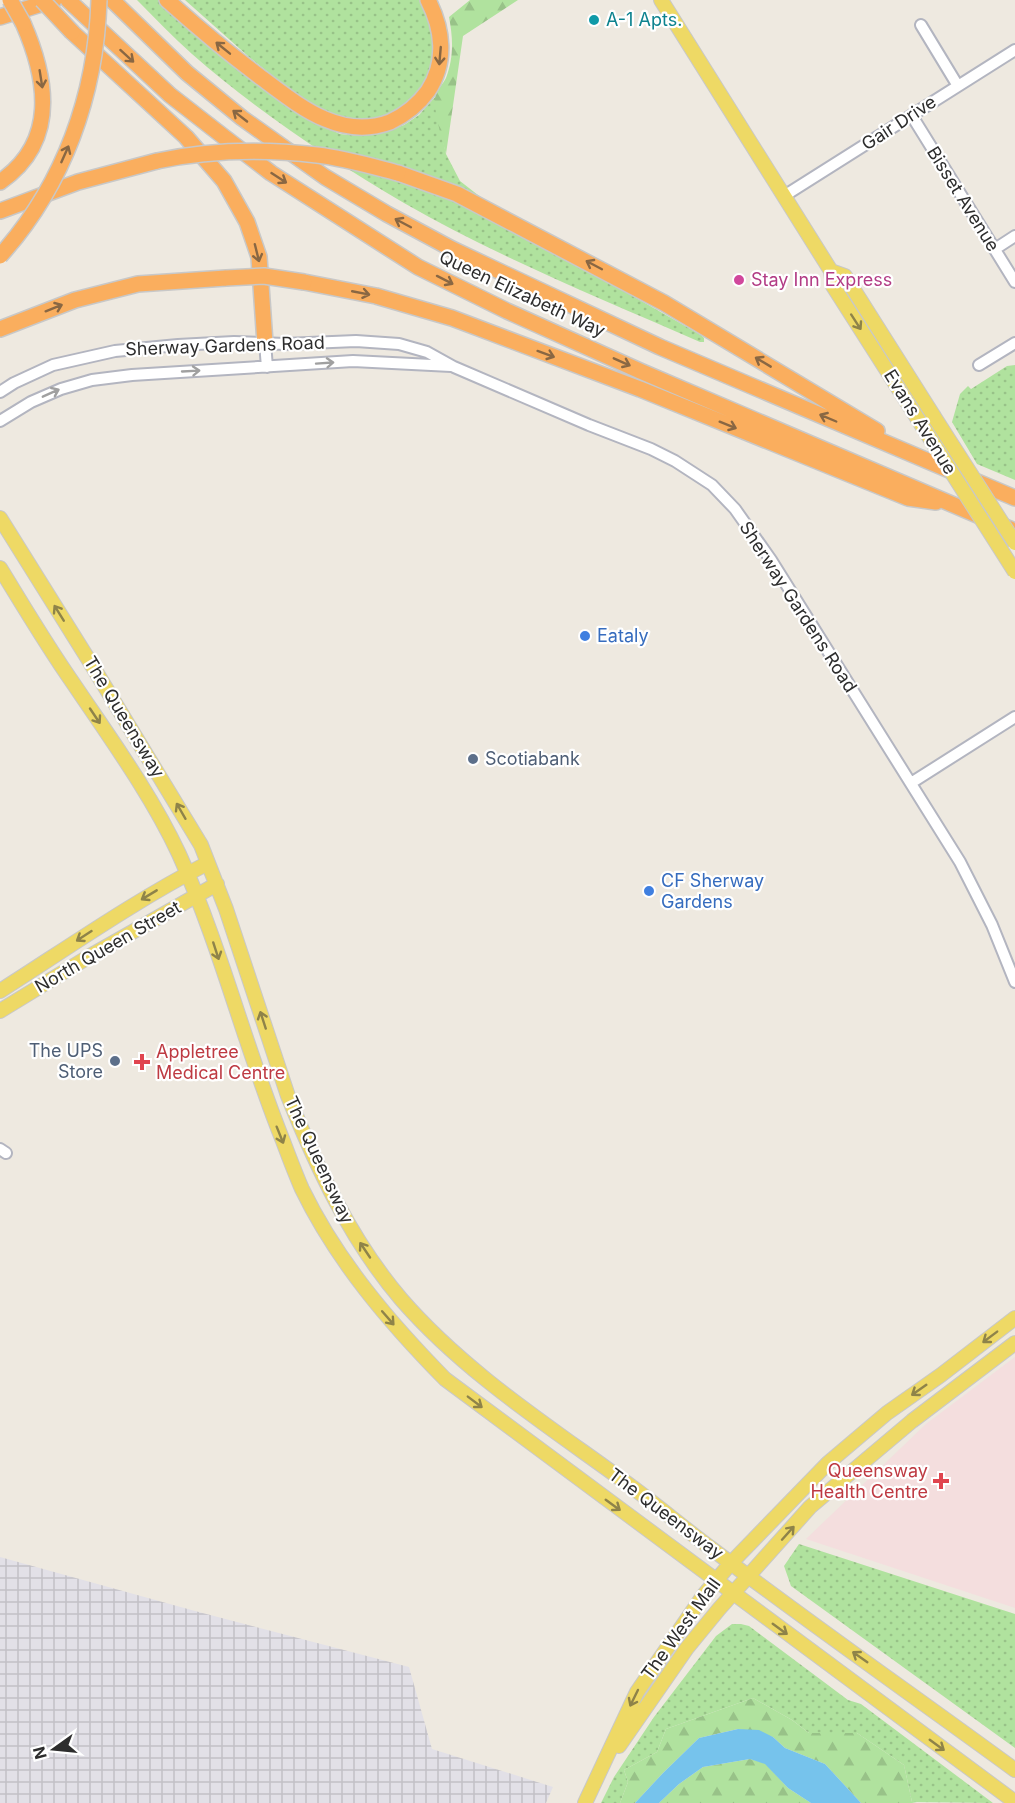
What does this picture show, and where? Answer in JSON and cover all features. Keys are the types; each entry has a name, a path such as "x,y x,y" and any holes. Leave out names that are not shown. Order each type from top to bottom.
{"highway":[{"path":"0,182 28,155 37,136 42,117 42,87 38,62 23,24 10,0"},
{"path":"0,6 17,0"},
{"path":"42,0 72,32 186,137 224,181 247,222 259,256 265,343"},
{"path":"0,17 54,0"},
{"name":"Queen Elizabeth Way","path":"68,0 170,94 271,173 418,267 507,311 630,366 1015,531"},
{"path":"0,256 46,192 67,150 80,116 92,73 96,52 99,0"},
{"path":"167,0 228,53 308,111 339,124 367,128 399,118 412,109 425,95 434,79 440,65 440,32 428,0"},
{"name":"Queen Elizabeth Way","path":"117,6 187,73 242,118 325,177 387,214 452,249 660,347 1015,498"},
{"path":"0,211 78,182 184,155 219,152 318,155 398,173 458,194 664,303 921,458"},
{"path":"0,329 75,300 138,284 264,276 304,282 376,296 452,318 640,389 908,498 956,505"}],"main road":[{"name":"Evans Avenue","path":"661,0 831,271 833,286 1015,572"},
{"name":"Evans Avenue","path":"831,271 846,276 1015,543"},
{"name":"The Queensway","path":"0,518 201,845 217,884 288,1096 322,1176 349,1226 399,1297 460,1358 510,1398 633,1487 730,1563 1015,1770"},
{"name":"The Queensway","path":"0,568 57,660 148,798 179,855 206,921 265,1097 302,1188 322,1225 359,1282 398,1330 445,1379 1015,1802"},
{"name":"North Queen Street","path":"0,991 119,914 208,863"},
{"name":"North Queen Street","path":"0,1011 217,884"},
{"path":"257,1074 269,1076 279,1083 288,1096"},
{"name":"The West Mall","path":"585,1803 637,1692 676,1633 730,1563 828,1463 886,1413 1015,1318"},
{"name":"The West Mall","path":"597,1778 687,1648 810,1507 912,1421 1015,1343"}],"street":[{"path":"921,25 958,86"},
{"name":"Gair Drive","path":"784,196 1015,50"},
{"name":"Bisset Avenue","path":"912,116 1015,282"},
{"path":"995,249 1015,236"},
{"name":"Sherway Gardens Road","path":"0,392 52,365 115,351 234,342 285,344 356,341 399,344 427,352 454,367 675,461 712,485 735,509 766,552 960,862 978,896 1015,982"},
{"path":"265,343 267,367"},
{"path":"979,365 1015,343"},
{"path":"285,344 286,366"},
{"name":"Sherway Gardens Road","path":"0,421 31,402 61,389 92,380 132,375 353,361 454,367"},
{"path":"911,783 1015,717"}],"shaded area":[{"name":"Queensway Health Centre","path":"1015,1357 1015,1608 806,1539 926,1424"},
{"path":"0,1557 409,1667 432,1749 553,1787 546,1803 0,1803"}],"green space":[{"path":"137,0 161,0 308,119 340,134 361,136 382,133 404,125 419,115 435,97 446,154 460,181 538,242 701,335 704,342 513,259 404,203 321,152 242,95 192,54"},
{"path":"185,0 419,0 433,28 434,62 422,88 402,109 372,120 344,120 307,103 249,57"},
{"path":"470,0 518,0 463,36 446,154 437,119 435,98 446,78 452,55 449,17"},
{"path":"1015,365 1015,480 977,464 952,422 960,394 968,386 971,389 1007,366"},
{"path":"799,1544 1015,1614 1015,1748 791,1586 784,1566"},
{"path":"732,1624 749,1626 848,1700 861,1704 993,1803 912,1802 904,1765 857,1733 809,1733 792,1720 753,1698 666,1729 657,1752 624,1770 628,1782 620,1803 601,1803 614,1777 654,1717 716,1636"},
{"path":"753,1698 792,1720 809,1733 857,1733 904,1765 912,1802 917,1803 861,1803 825,1764 785,1748 773,1737 738,1729 699,1738 635,1803 620,1803 628,1782 624,1770 657,1752 666,1729"},
{"path":"750,1759 765,1763 788,1788 811,1803 659,1803 679,1784 703,1767"}],"water":[{"path":"738,1729 759,1730 773,1737 785,1748 825,1764 861,1803 811,1803 788,1788 765,1764 750,1759 703,1767 679,1784 659,1803 635,1803 699,1738"}],"place":[{"name":"A-1 Apts.","path":"594,20"},
{"name":"Stay Inn Express","path":"739,280"},
{"name":"Eataly","path":"585,636"},
{"name":"Scotiabank","path":"473,759"},
{"name":"CF Sherway Gardens","path":"649,891"},
{"name":"The UPS Store","path":"115,1061"},
{"name":"Appletree Medical Centre","path":"142,1062"},
{"name":"Queensway Health Centre","path":"941,1481"}]}
